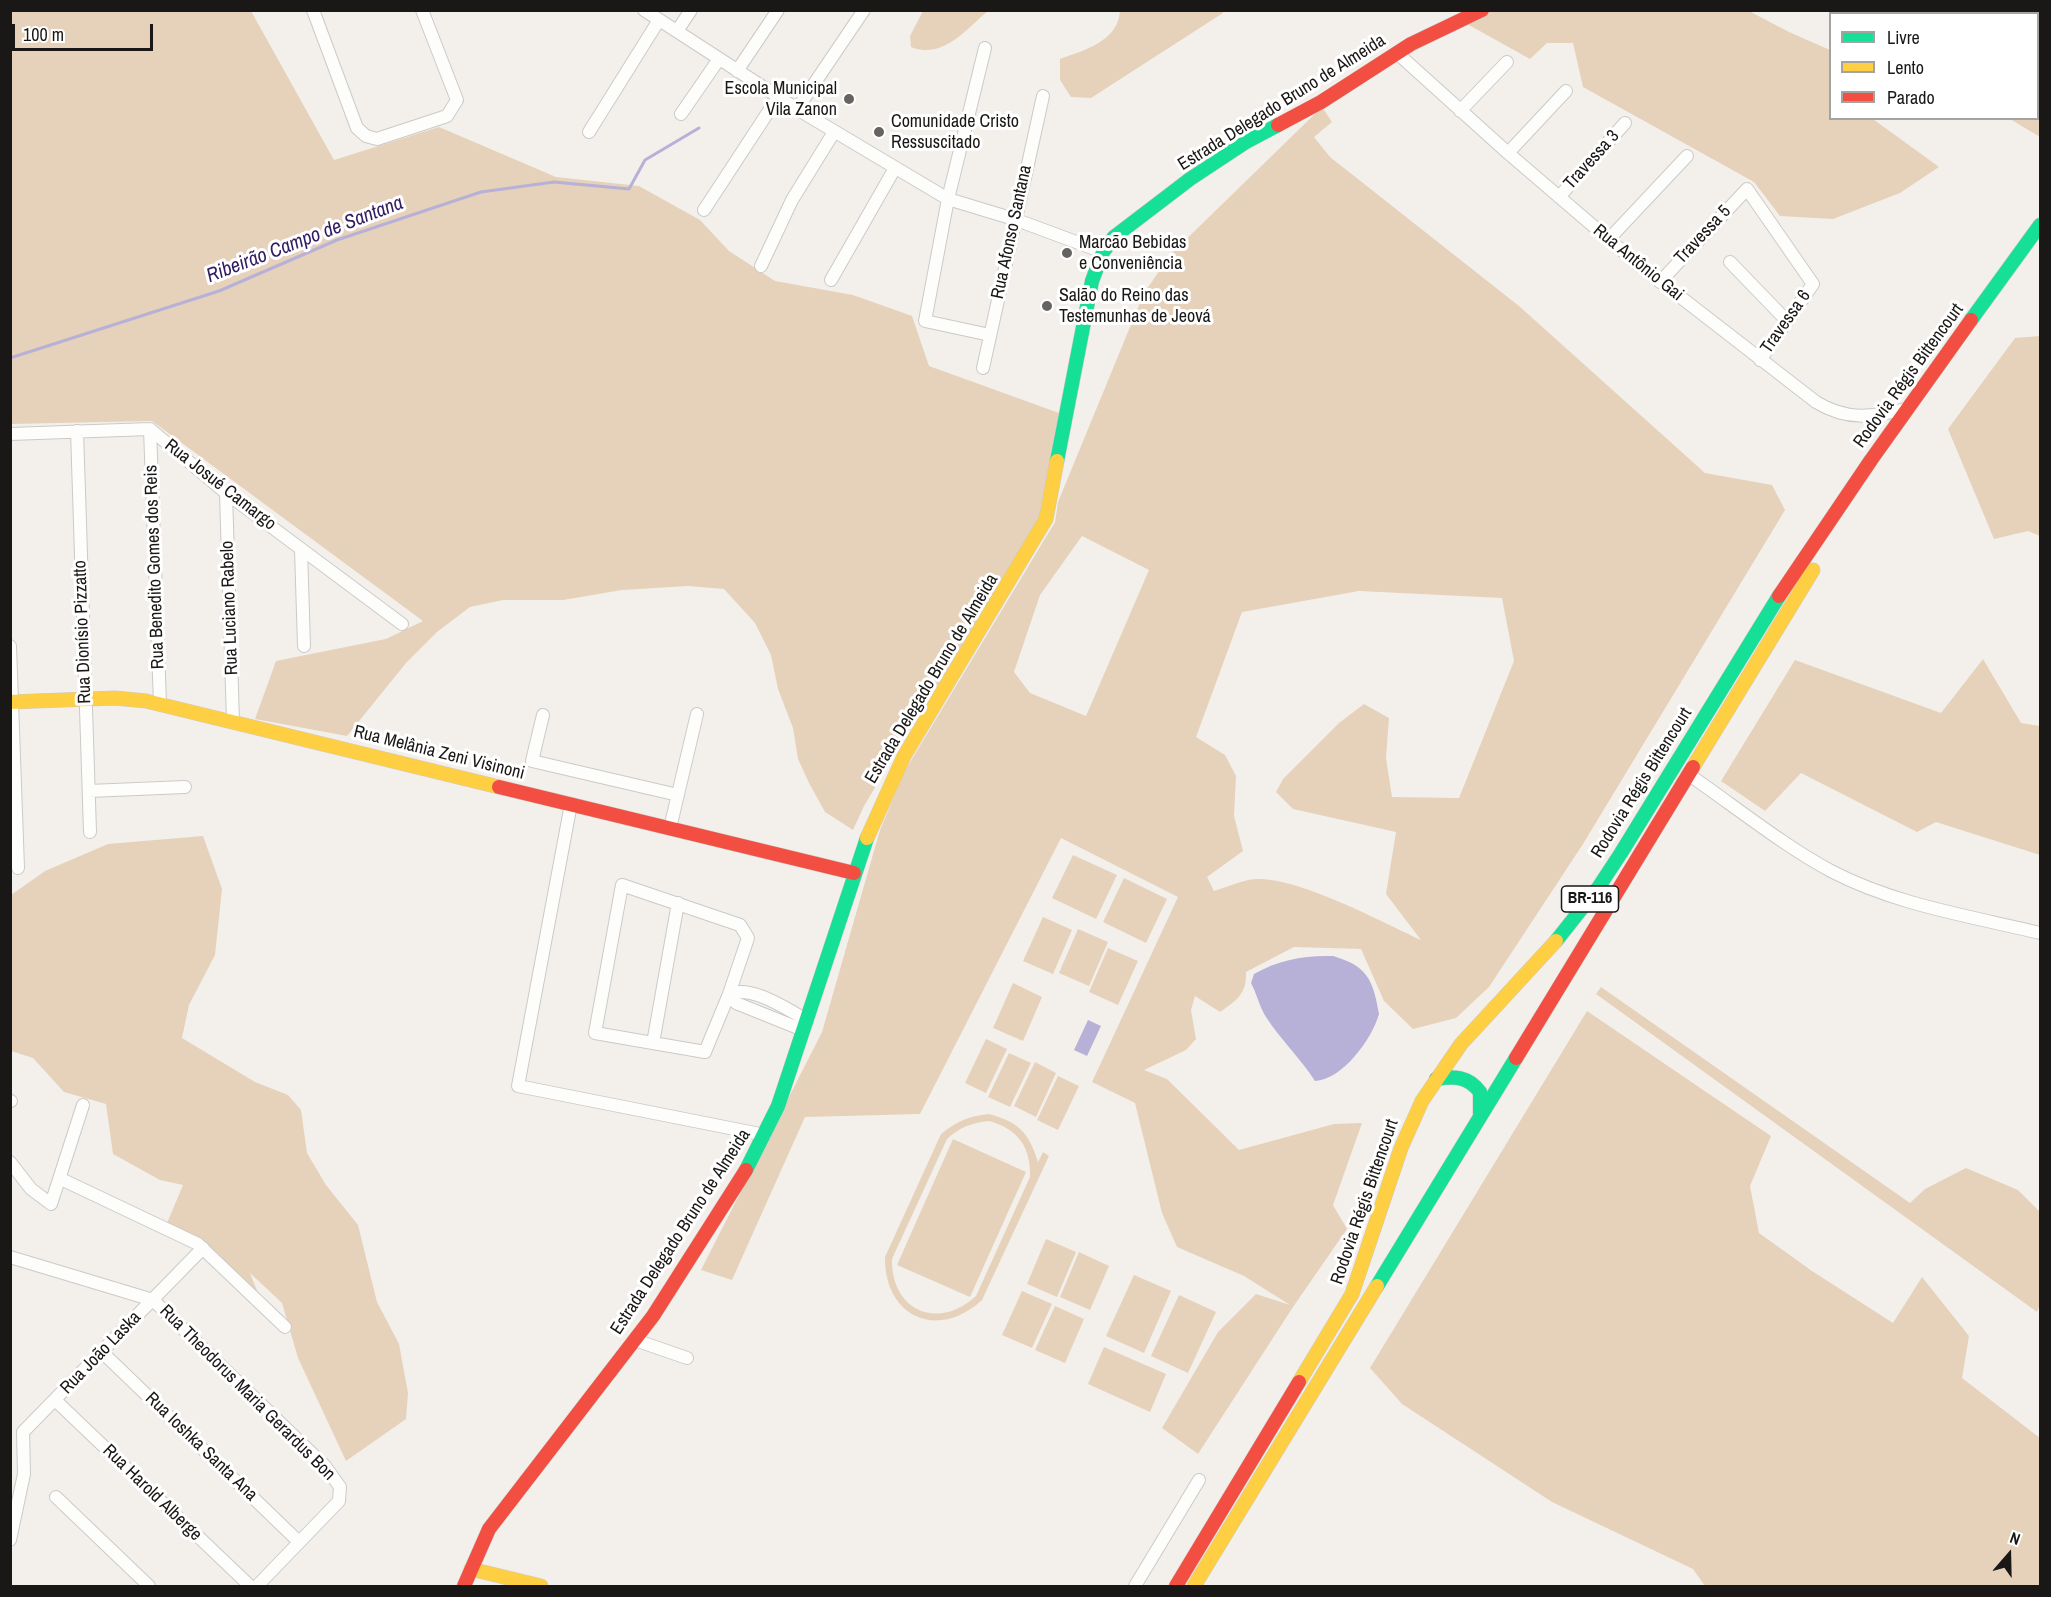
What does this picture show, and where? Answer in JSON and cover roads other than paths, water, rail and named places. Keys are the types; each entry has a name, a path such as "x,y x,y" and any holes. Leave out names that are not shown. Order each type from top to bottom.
{"main road":[{"name":"Estrada Delegado Bruno de Almeida","path":"464,1587 496,1519 635,1340 728,1199 765,1135 778,1106 854,873 895,773 1046,519 1092,281 1102,252 1123,228 1233,150 1321,102 1397,53 1482,10"},
{"name":"Rodovia Régis Bittencourt","path":"1176,1587 1352,1294 1365,1263 1395,1162 1413,1119 1436,1079 1487,1013 1557,941 1583,909 1622,852 1777,599 1906,409 2040,225"},
{"name":"Rodovia Régis Bittencourt","path":"1194,1587 1480,1114 1824,553 1920,414 2040,248"},
{"name":"Rua Melânia Zeni Visinoni","path":"11,702 124,698 160,704 854,873"},
{"path":"1436,1079 1459,1076 1468,1079 1480,1092 1480,1114"},
{"path":"471,1569 541,1587"}],"street":[{"path":"314,10 357,128 366,136 377,139 447,116 457,100 422,10"},
{"path":"644,10 797,109 948,199 1014,219 1102,252"},
{"path":"677,32 691,10"},
{"path":"737,71 778,10"},
{"path":"797,109 864,10"},
{"path":"589,132 659,20"},
{"path":"985,48 948,199 925,321 990,335"},
{"name":"Rua Antônio Gai","path":"1397,53 1558,197 1659,282 1816,402 1840,415 1864,417 1906,409"},
{"path":"681,114 719,59"},
{"path":"1460,111 1507,62"},
{"path":"1508,153 1566,91"},
{"name":"Rua Afonso Santana","path":"983,368 1014,219 1043,96"},
{"path":"704,210 778,97"},
{"name":"Travessa 3","path":"1558,197 1625,123"},
{"path":"760,266 792,200 834,132"},
{"path":"1609,239 1687,156"},
{"path":"831,280 895,168"},
{"name":"Travessa 5","path":"1659,282 1747,189 1783,237 1813,284"},
{"path":"1730,262 1787,321"},
{"name":"Travessa 6","path":"1760,360 1813,284"},
{"name":"Rua Josué Camargo","path":"10,434 150,429 226,493 402,624"},
{"name":"Rua Benedito Gomes dos Reis","path":"150,429 160,704"},
{"name":"Rua Dionísio Pizzatto","path":"77,432 90,832"},
{"name":"Rua Luciano Rabelo","path":"226,493 233,722"},
{"path":"301,549 304,646"},
{"path":"10,646 18,868"},
{"path":"670,828 697,714"},
{"path":"543,715 532,761 678,795"},
{"path":"1688,774 1819,864 1844,877 1922,905 2040,933"},
{"path":"89,791 185,787"},
{"path":"571,804 518,1086 765,1135"},
{"path":"622,885 740,925 746,931 748,938 729,994 705,1052 595,1033 622,885"},
{"path":"653,1043 678,903"},
{"path":"729,994 736,1003 805,1025"},
{"path":"10,1162 31,1190 51,1204 61,1179 83,1105"},
{"path":"61,1179 203,1248 285,1327"},
{"name":"Rua João Laska","path":"23,1432 203,1248"},
{"name":"Rua Theodorus Maria Gerardus Bon","path":"10,1257 153,1300 317,1458 336,1480 341,1493 339,1501 299,1542"},
{"path":"635,1340 687,1358"},
{"name":"Rua Ioshka Santa Ana","path":"102,1352 299,1542"},
{"name":"Rua Harold Alberge","path":"55,1400 250,1587"},
{"path":"10,1429 23,1432 24,1474 10,1540"},
{"path":"1135,1587 1199,1480"},
{"path":"56,1497 148,1587"},
{"path":"257,1587 299,1542"}],"waterway":[{"name":"Ribeirão Campo de Santana","path":"10,358 219,291 337,240 481,192 554,182 629,189 645,160 699,128"}],"place":[{"name":"Escola Municipal Vila Zanon","path":"849,99"},
{"name":"Comunidade Cristo Ressuscitado","path":"879,132"},
{"name":"Marcão Bebidas e Conveniência","path":"1067,253"},
{"name":"Salão do Reino das Testemunhas de Jeová","path":"1047,306"}]}
